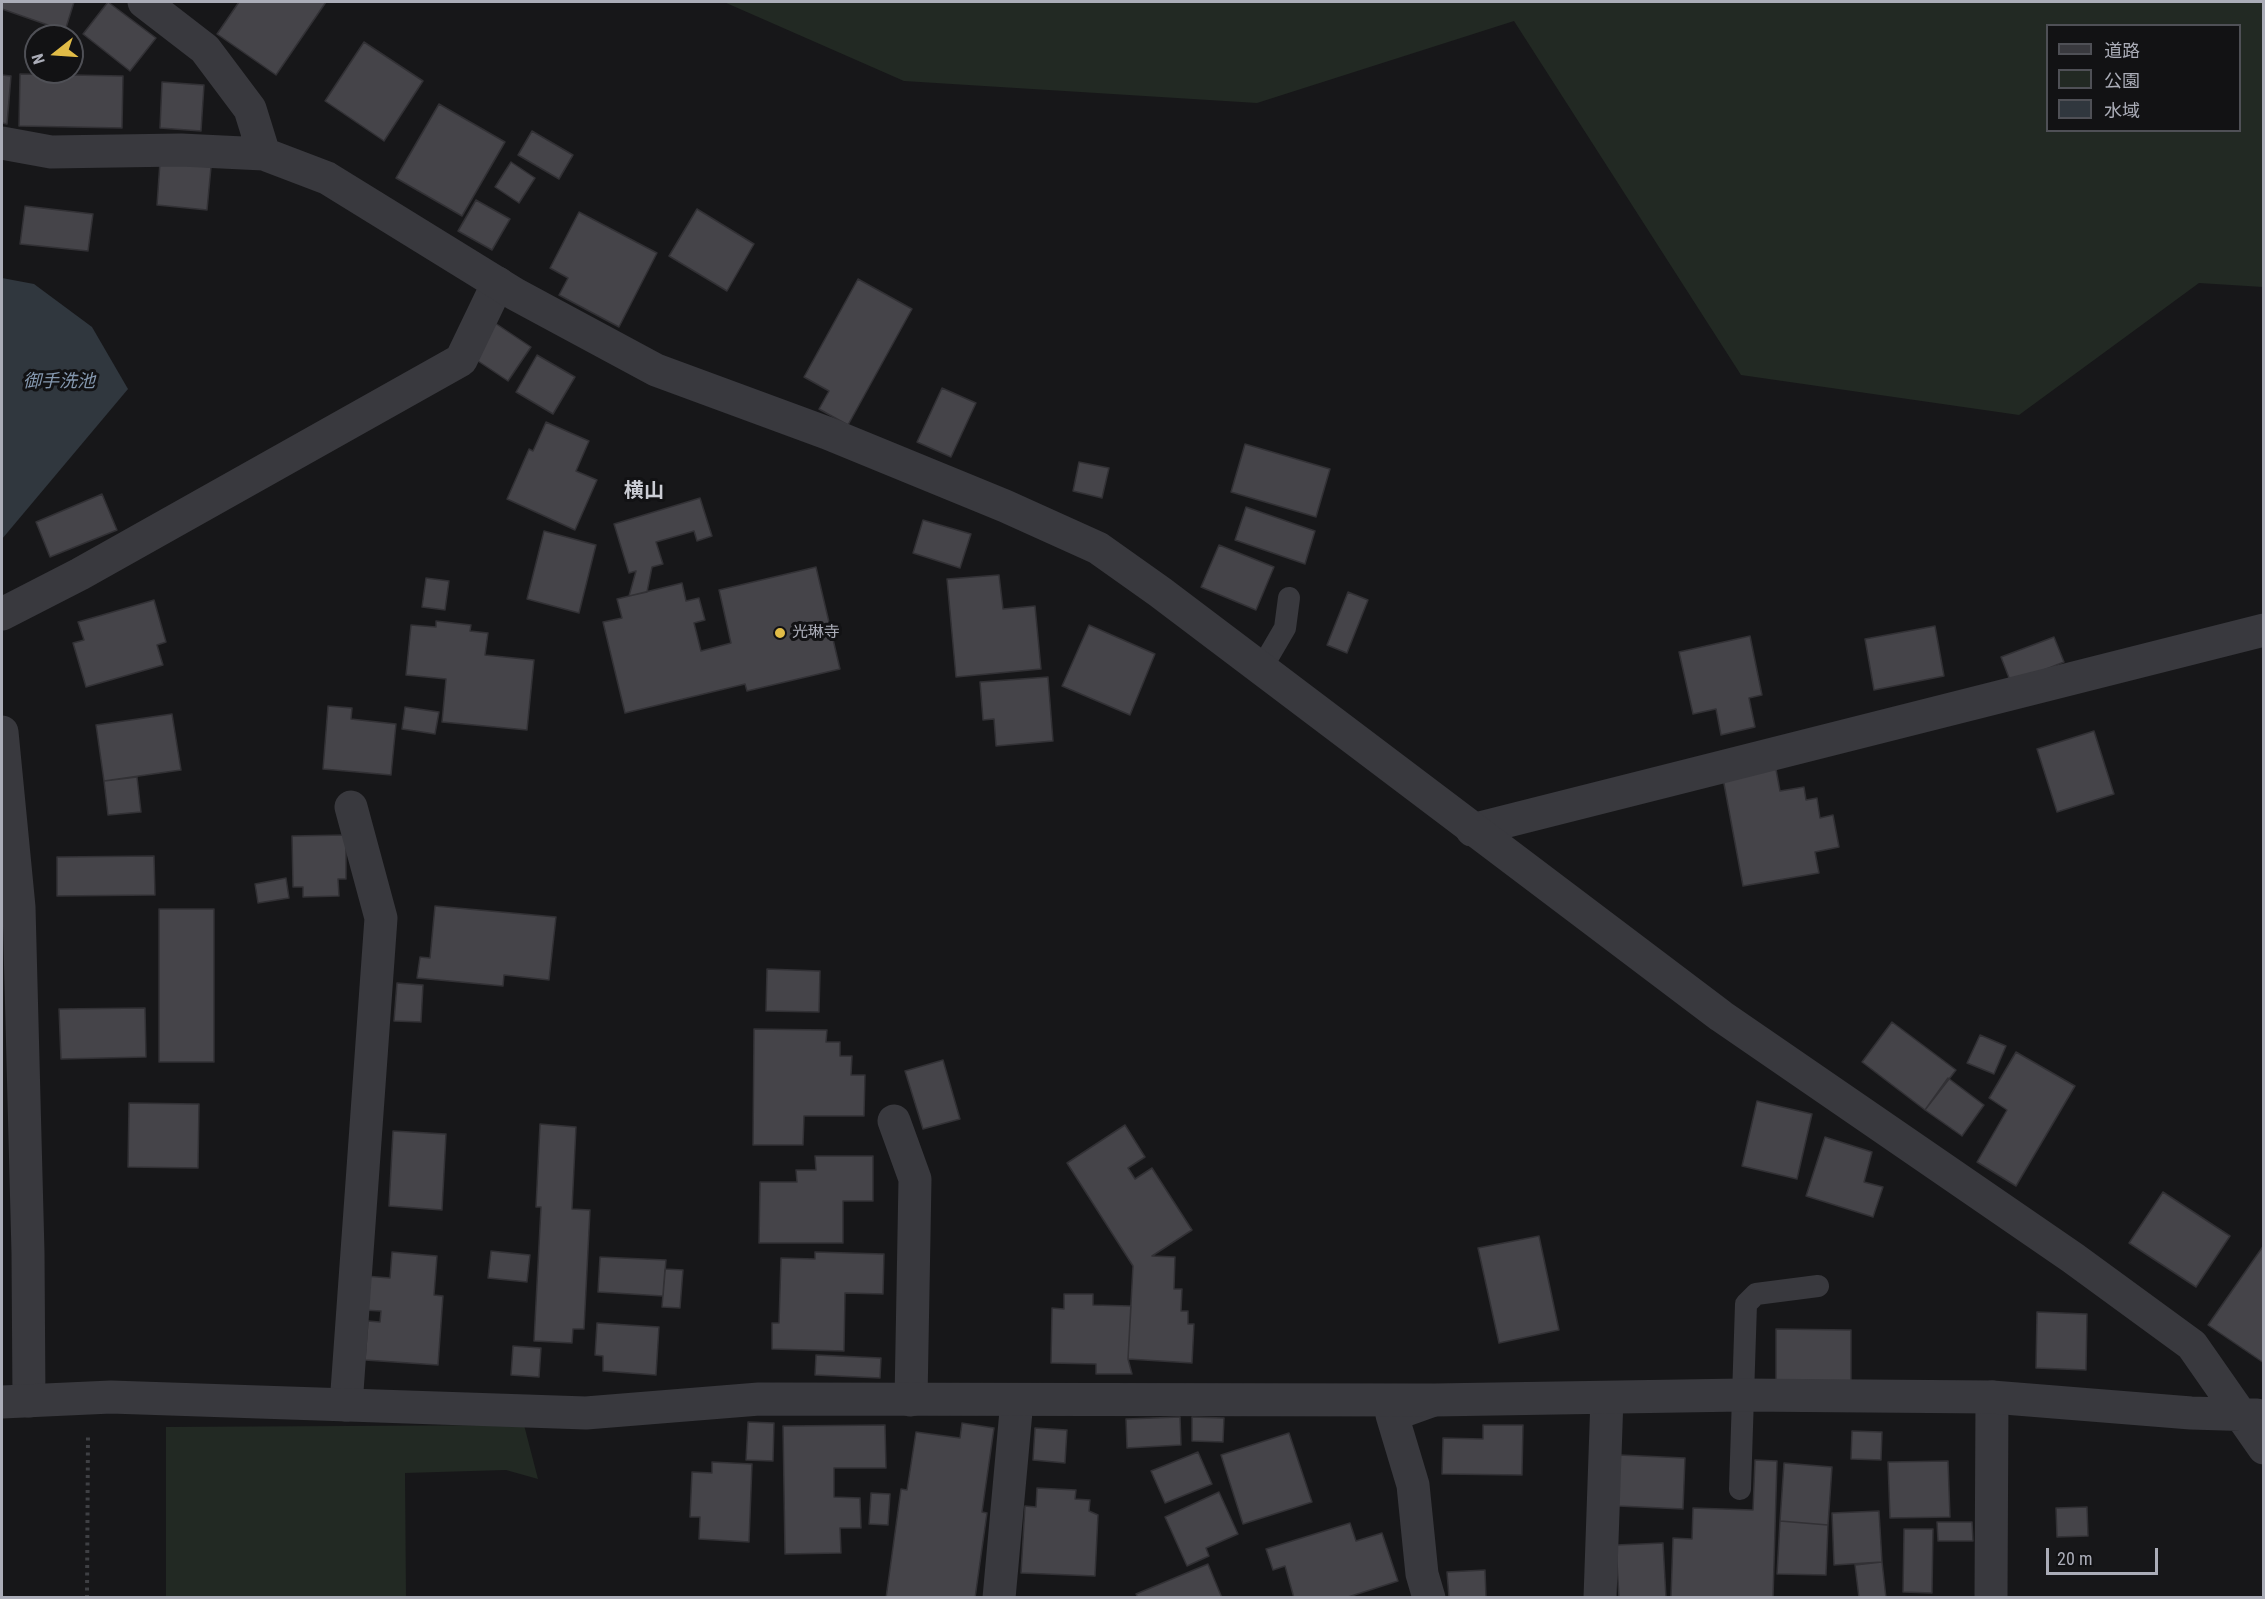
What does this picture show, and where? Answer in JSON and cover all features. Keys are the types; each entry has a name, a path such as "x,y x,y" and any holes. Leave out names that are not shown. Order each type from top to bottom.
{"street":[{"path":"144,2 205,49 250,109 264,154"},
{"path":"2,143 51,152 182,150 264,154 327,178 498,283 656,370 827,433 1005,506 1098,548 1160,592 1721,1016 1999,1206 2192,1345 2253,1415 2264,1448"},
{"path":"2,614 80,574 461,360 498,283"},
{"path":"1472,830 2264,630"},
{"path":"2,732 19,907 28,1253 15,1401 89,1397 586,1413 759,1399 1434,1400 1742,1395 1992,1397 2191,1413 2253,1415"},
{"path":"346,1405 381,918 351,807"},
{"path":"894,1121 915,1179 911,1400"},
{"path":"1991,1598 1992,1397"},
{"path":"1599,1598 1607,1398"},
{"path":"999,1598 1017,1400"},
{"path":"1430,1598 1422,1574 1413,1485 1392,1415 1434,1400"}],"lane":[{"path":"1261,669 1285,628 1289,598"},
{"path":"1740,1489 1746,1304 1756,1294 1818,1286"}],"path":[{"path":"87,1598 89,1397"}],"green space":[{"path":"724,2 2263,2 2263,287 2199,283 2019,415 1741,375 1514,21 1257,103 904,81"},
{"path":"524,1425 538,1479 506,1470 405,1473 406,1597 166,1598 166,1427"}],"water":[{"name":"御手洗池","path":"2,278 34,284 92,327 128,389 2,539"}],"building":[{"path":"2,2 74,2 67,24 45,24 2,9"},
{"path":"108,2 156,38 130,71 84,33"},
{"path":"239,2 326,2 276,75 217,34"},
{"path":"364,42 423,81 384,141 325,101"},
{"path":"20,74 24,74 24,84 84,84 84,75 123,76 122,128 19,126"},
{"path":"2,75 11,76 7,124 2,123"},
{"path":"162,82 204,85 201,131 160,128"},
{"path":"439,104 505,142 462,216 396,178"},
{"path":"532,131 573,155 559,179 518,155"},
{"path":"160,162 211,167 207,210 157,205"},
{"path":"511,162 535,178 519,203 495,187"},
{"path":"476,200 510,219 492,250 458,231"},
{"path":"25,206 93,214 88,251 20,244"},
{"path":"697,209 754,244 727,291 669,256"},
{"path":"579,212 657,253 619,327 559,295 568,278 550,268"},
{"path":"858,279 912,309 848,425 819,409 829,391 804,377"},
{"path":"495,323 531,347 508,381 472,357"},
{"path":"537,355 575,377 553,414 516,392"},
{"path":"942,388 976,403 951,457 917,442"},
{"path":"546,422 589,441 576,471 597,480 575,530 507,499 529,449 533,451"},
{"path":"1245,444 1330,469 1316,517 1231,492"},
{"path":"1079,462 1109,468 1102,498 1073,491"},
{"path":"102,494 117,530 50,557 36,522"},
{"path":"700,498 712,536 697,541 694,531 656,542 663,564 652,567 647,592 629,596 636,571 629,573 614,524"},
{"path":"1246,507 1315,531 1305,564 1235,540"},
{"path":"923,520 971,534 960,568 913,553"},
{"path":"544,531 596,545 579,613 527,599"},
{"path":"1219,545 1274,567 1256,610 1201,587"},
{"name":"光琳寺","path":"816,567 840,669 747,691 745,684 625,713 603,622 622,618 617,599 682,583 686,601 699,598 705,620 694,623 701,651 731,643 719,590"},
{"path":"999,575 1003,609 1035,606 1041,669 956,677 947,579"},
{"path":"426,578 449,581 445,610 422,607"},
{"path":"1348,592 1368,600 1347,653 1327,645"},
{"path":"154,600 166,642 157,645 163,665 86,687 73,643 84,640 78,622"},
{"path":"436,621 471,625 470,631 488,633 485,655 534,660 527,730 442,722 446,679 406,675 411,625 436,627"},
{"path":"1089,625 1155,654 1130,715 1062,686"},
{"path":"1935,626 1944,676 1874,690 1865,639"},
{"path":"1750,636 1762,695 1749,698 1755,727 1721,735 1716,709 1693,714 1679,652"},
{"path":"2054,637 2064,662 2011,683 2001,657"},
{"path":"1048,677 1053,741 996,746 994,719 983,720 980,682"},
{"path":"328,706 352,708 351,719 396,724 391,775 323,769"},
{"path":"405,707 439,712 435,734 402,729"},
{"path":"172,714 181,770 104,781 96,725"},
{"path":"2094,731 2114,794 2057,812 2037,749"},
{"path":"1775,764 1780,791 1804,787 1806,800 1817,798 1820,818 1833,815 1839,847 1815,852 1819,873 1743,886 1722,773"},
{"path":"137,777 141,812 108,815 104,781"},
{"path":"346,835 346,879 338,879 339,896 303,897 303,887 293,887 292,836"},
{"path":"154,856 155,895 57,896 57,857"},
{"path":"286,878 289,898 258,903 255,884"},
{"path":"435,906 556,917 549,980 504,975 503,986 417,978 420,957 430,958"},
{"path":"159,909 214,909 214,1062 159,1062"},
{"path":"767,969 820,971 819,1012 766,1011"},
{"path":"397,983 423,985 421,1022 394,1021"},
{"path":"145,1008 146,1057 61,1059 59,1009"},
{"path":"1892,1022 1956,1070 1925,1110 1862,1062"},
{"path":"754,1029 827,1030 826,1042 840,1042 840,1056 852,1056 851,1075 865,1075 864,1116 804,1116 803,1145 753,1145"},
{"path":"1980,1035 2006,1046 1994,1074 1967,1063"},
{"path":"2016,1052 2075,1086 2016,1186 1977,1162 2007,1110 1989,1098"},
{"path":"943,1060 960,1119 923,1129 905,1071"},
{"path":"1948,1078 1984,1105 1962,1136 1925,1110"},
{"path":"1757,1101 1812,1114 1797,1179 1742,1166"},
{"path":"129,1103 199,1104 198,1168 128,1167"},
{"path":"540,1124 576,1127 572,1209 590,1210 584,1329 573,1329 572,1343 534,1341 541,1207 536,1207"},
{"path":"1125,1125 1145,1157 1128,1168 1135,1179 1152,1168 1192,1230 1152,1256 1175,1257 1174,1289 1182,1289 1181,1311 1188,1311 1188,1324 1194,1324 1192,1363 1128,1359 1133,1266 1067,1163"},
{"path":"393,1131 446,1134 442,1210 389,1206"},
{"path":"1825,1137 1872,1152 1864,1182 1883,1187 1873,1217 1806,1196"},
{"path":"815,1156 873,1156 873,1201 843,1201 843,1243 759,1243 760,1182 797,1182 796,1170 816,1170"},
{"path":"2163,1192 2230,1236 2196,1287 2129,1243"},
{"path":"1539,1236 1559,1330 1499,1343 1478,1248"},
{"path":"2264,1245 2264,1363 2208,1325"},
{"path":"491,1251 530,1255 527,1282 488,1278"},
{"path":"392,1252 437,1256 434,1295 443,1296 438,1365 365,1360 368,1321 380,1322 381,1311 363,1310 365,1276 390,1278"},
{"path":"815,1252 884,1254 883,1294 845,1293 844,1351 772,1349 772,1323 779,1323 781,1258 815,1259"},
{"path":"600,1257 666,1260 663,1296 598,1292"},
{"path":"665,1269 683,1270 680,1308 662,1307"},
{"path":"1064,1294 1093,1294 1093,1305 1131,1306 1128,1359 1132,1374 1096,1374 1096,1364 1051,1363 1052,1308 1064,1309"},
{"path":"2037,1312 2087,1314 2086,1370 2036,1368"},
{"path":"597,1323 659,1327 656,1375 603,1371 603,1356 595,1355"},
{"path":"1776,1329 1851,1330 1851,1382 1776,1381"},
{"path":"513,1346 541,1348 539,1377 511,1375"},
{"path":"816,1355 881,1358 880,1378 815,1375"},
{"path":"1180,1417 1181,1445 1127,1448 1126,1419"},
{"path":"1192,1417 1224,1418 1223,1442 1192,1441"},
{"path":"748,1422 774,1423 773,1461 746,1460"},
{"path":"962,1423 994,1428 982,1512 987,1513 975,1598 886,1598 901,1489 907,1490 916,1432 960,1438"},
{"path":"885,1425 886,1468 834,1468 834,1497 860,1498 861,1528 840,1528 841,1553 785,1554 783,1426"},
{"path":"1483,1425 1523,1425 1522,1475 1442,1474 1443,1438 1483,1439"},
{"path":"1035,1428 1067,1430 1065,1463 1033,1460"},
{"path":"1852,1431 1882,1432 1881,1460 1851,1459"},
{"path":"1289,1433 1312,1502 1243,1524 1221,1455"},
{"path":"1198,1452 1212,1484 1165,1503 1151,1471"},
{"path":"1620,1455 1685,1458 1683,1509 1618,1506"},
{"path":"1755,1460 1777,1461 1773,1598 1671,1597 1673,1538 1692,1539 1693,1508 1753,1510"},
{"path":"1948,1461 1950,1517 1890,1518 1888,1462"},
{"path":"712,1462 752,1464 749,1542 699,1539 700,1517 690,1517 692,1472 712,1473"},
{"path":"1784,1463 1832,1467 1828,1525 1780,1521"},
{"path":"1037,1488 1076,1490 1075,1499 1090,1500 1089,1511 1098,1515 1095,1576 1021,1573 1025,1506 1036,1507"},
{"path":"1219,1492 1238,1534 1206,1548 1209,1556 1187,1566 1165,1517"},
{"path":"871,1493 890,1494 888,1525 869,1524"},
{"path":"2087,1507 2088,1536 2057,1537 2056,1508"},
{"path":"1879,1511 1882,1562 1834,1565 1832,1513"},
{"path":"1780,1521 1828,1525 1826,1575 1777,1574"},
{"path":"1937,1522 1972,1522 1973,1541 1938,1541"},
{"path":"1350,1523 1356,1541 1382,1533 1398,1581 1345,1598 1294,1598 1285,1566 1273,1570 1266,1549"},
{"path":"1904,1529 1933,1529 1932,1593 1903,1592"},
{"path":"1663,1543 1666,1598 1619,1598 1616,1545"},
{"path":"1882,1562 1886,1598 1859,1598 1855,1565"},
{"path":"1208,1564 1222,1598 1138,1598 1136,1594"},
{"path":"1485,1570 1486,1598 1449,1598 1447,1572"}],"place":[{"name":"光琳寺","path":"780,633"}],"district":[{"name":"横山","path":"644,492"}]}
